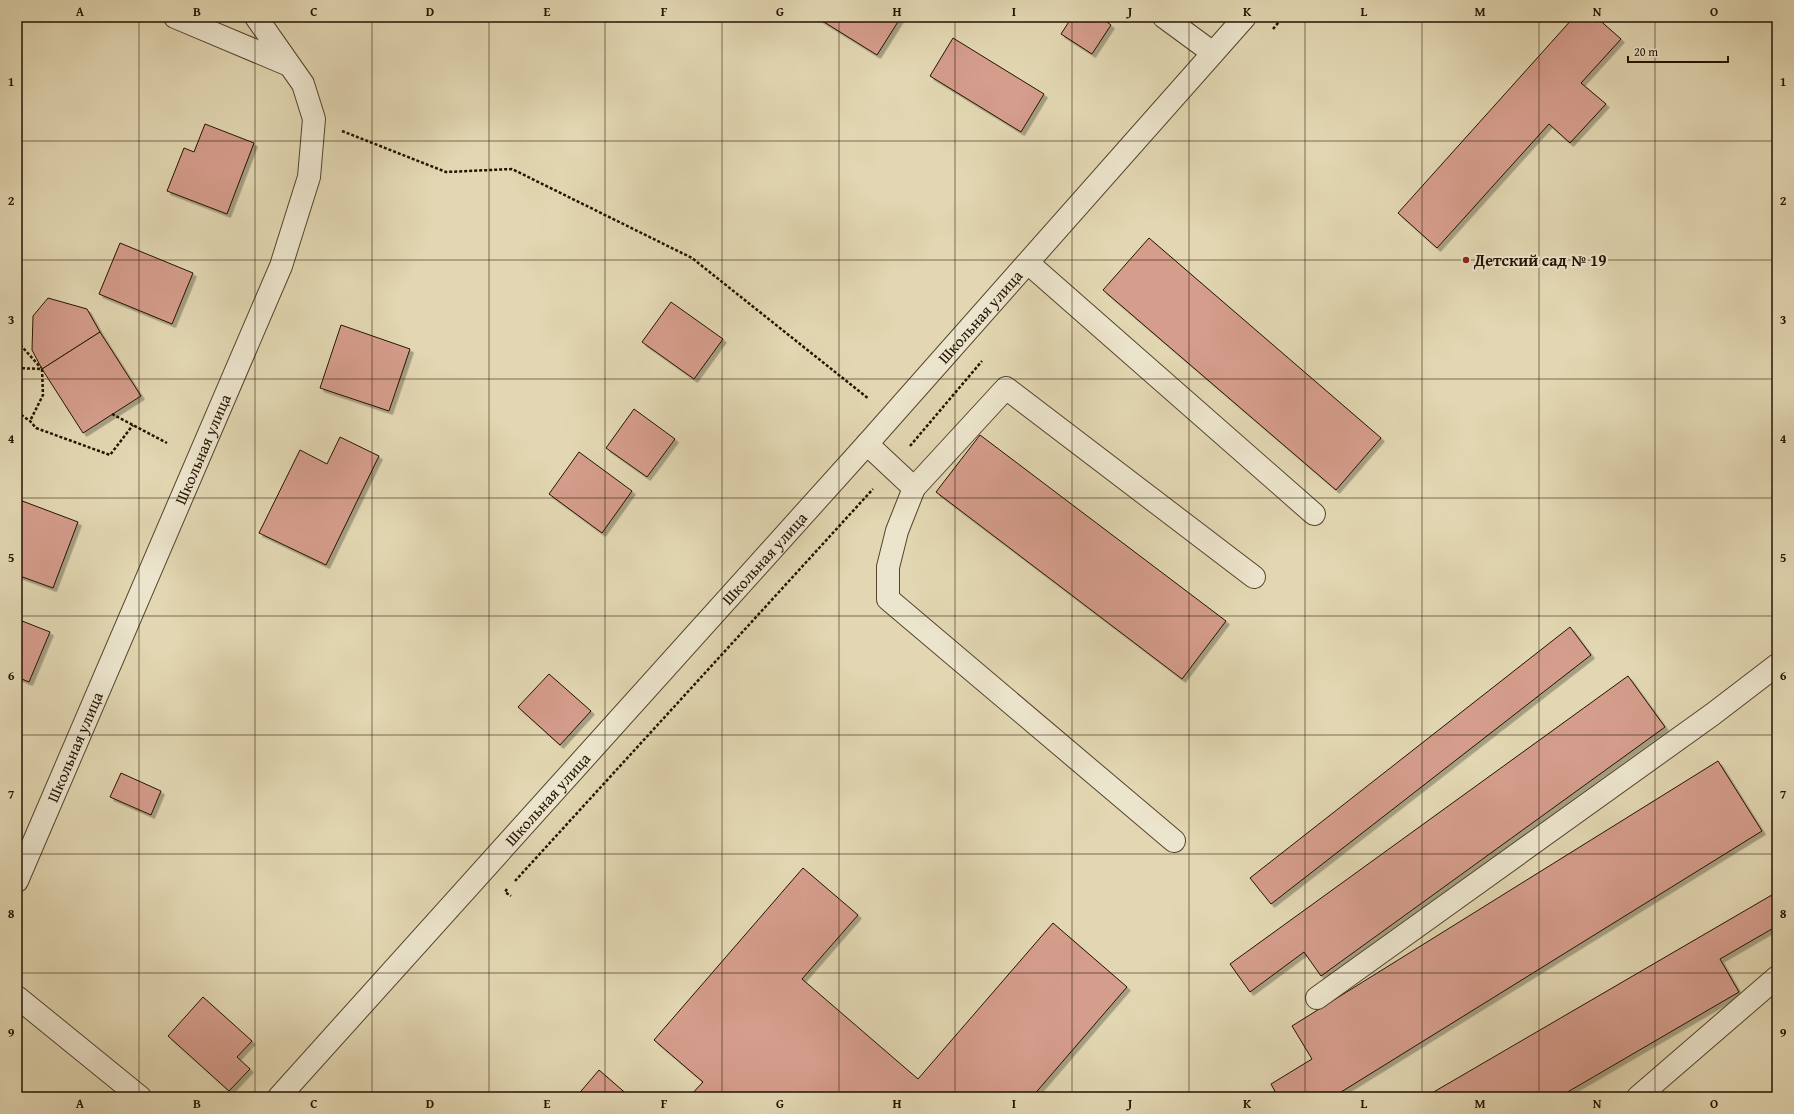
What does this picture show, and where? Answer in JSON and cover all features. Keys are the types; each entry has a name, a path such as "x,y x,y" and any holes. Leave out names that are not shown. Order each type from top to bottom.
{"street":[{"path":"175,17 289,65"},
{"name":"Школьная улица","path":"17,881 281,266 309,177 314,120 303,84 256,17"},
{"path":"1164,17 1213,53"},
{"name":"Школьная улица","path":"279,1097 867,444 1245,17"},
{"path":"1028,263 1314,514"},
{"path":"1174,841 888,599 888,567 897,531 914,488 1006,388 1254,578"},
{"path":"867,444 914,488"},
{"path":"1317,998 1713,714 1777,665"},
{"path":"1638,1097 1777,977"},
{"path":"17,997 140,1097"}],"path":[{"path":"1267,35 1283,17"},
{"path":"314,120 446,172 512,169 692,258 892,416"},
{"path":"17,341 42,369 43,395 30,421"},
{"path":"511,896 505,892 892,468 983,360"},
{"path":"17,368 42,369"},
{"path":"17,412 30,421 36,428 110,455 133,425"},
{"path":"112,414 167,443"}],"building":[{"path":"816,17 901,17 877,55"},
{"path":"1072,17 1100,17 1111,25 1092,54 1061,34"},
{"path":"1574,17 1596,17 1621,39 1581,83 1606,104 1570,143 1549,124 1437,248 1398,213"},
{"path":"953,38 1044,94 1021,132 930,76"},
{"path":"205,124 254,143 227,214 167,191 184,148 194,152"},
{"path":"1149,238 1381,438 1336,490 1103,290"},
{"path":"120,243 193,273 172,324 99,294"},
{"path":"48,298 87,309 100,332 42,369 32,350 33,316"},
{"path":"671,302 723,339 694,379 642,342"},
{"path":"341,325 410,349 389,411 320,388"},
{"path":"100,332 141,396 83,433 42,369"},
{"path":"634,409 675,439 647,477 606,448"},
{"path":"980,435 1226,621 1182,679 936,492"},
{"path":"340,437 379,456 326,565 259,533 300,450 327,464"},
{"path":"579,452 632,491 602,533 549,494"},
{"path":"17,499 78,522 53,588 17,575"},
{"path":"17,619 50,632 29,682 17,677"},
{"path":"1570,627 1591,655 1271,904 1250,878"},
{"path":"549,674 591,711 560,745 518,707"},
{"path":"1628,676 1665,727 1321,976 1304,952 1250,992 1230,964"},
{"path":"1718,761 1762,831 1333,1097 1278,1097 1271,1084 1312,1059 1292,1026"},
{"path":"121,773 161,791 151,815 110,797"},
{"path":"803,868 858,915 802,979 918,1079 1053,923 1127,987 1032,1097 689,1097 703,1082 654,1040"},
{"path":"1777,892 1777,926 1720,959 1739,992 1559,1097 1425,1097"},
{"path":"203,997 252,1041 237,1057 250,1069 229,1091 168,1036"},
{"path":"599,1070 630,1097 576,1097"}],"place":[{"name":"Детский сад № 19","path":"1466,260"}]}
